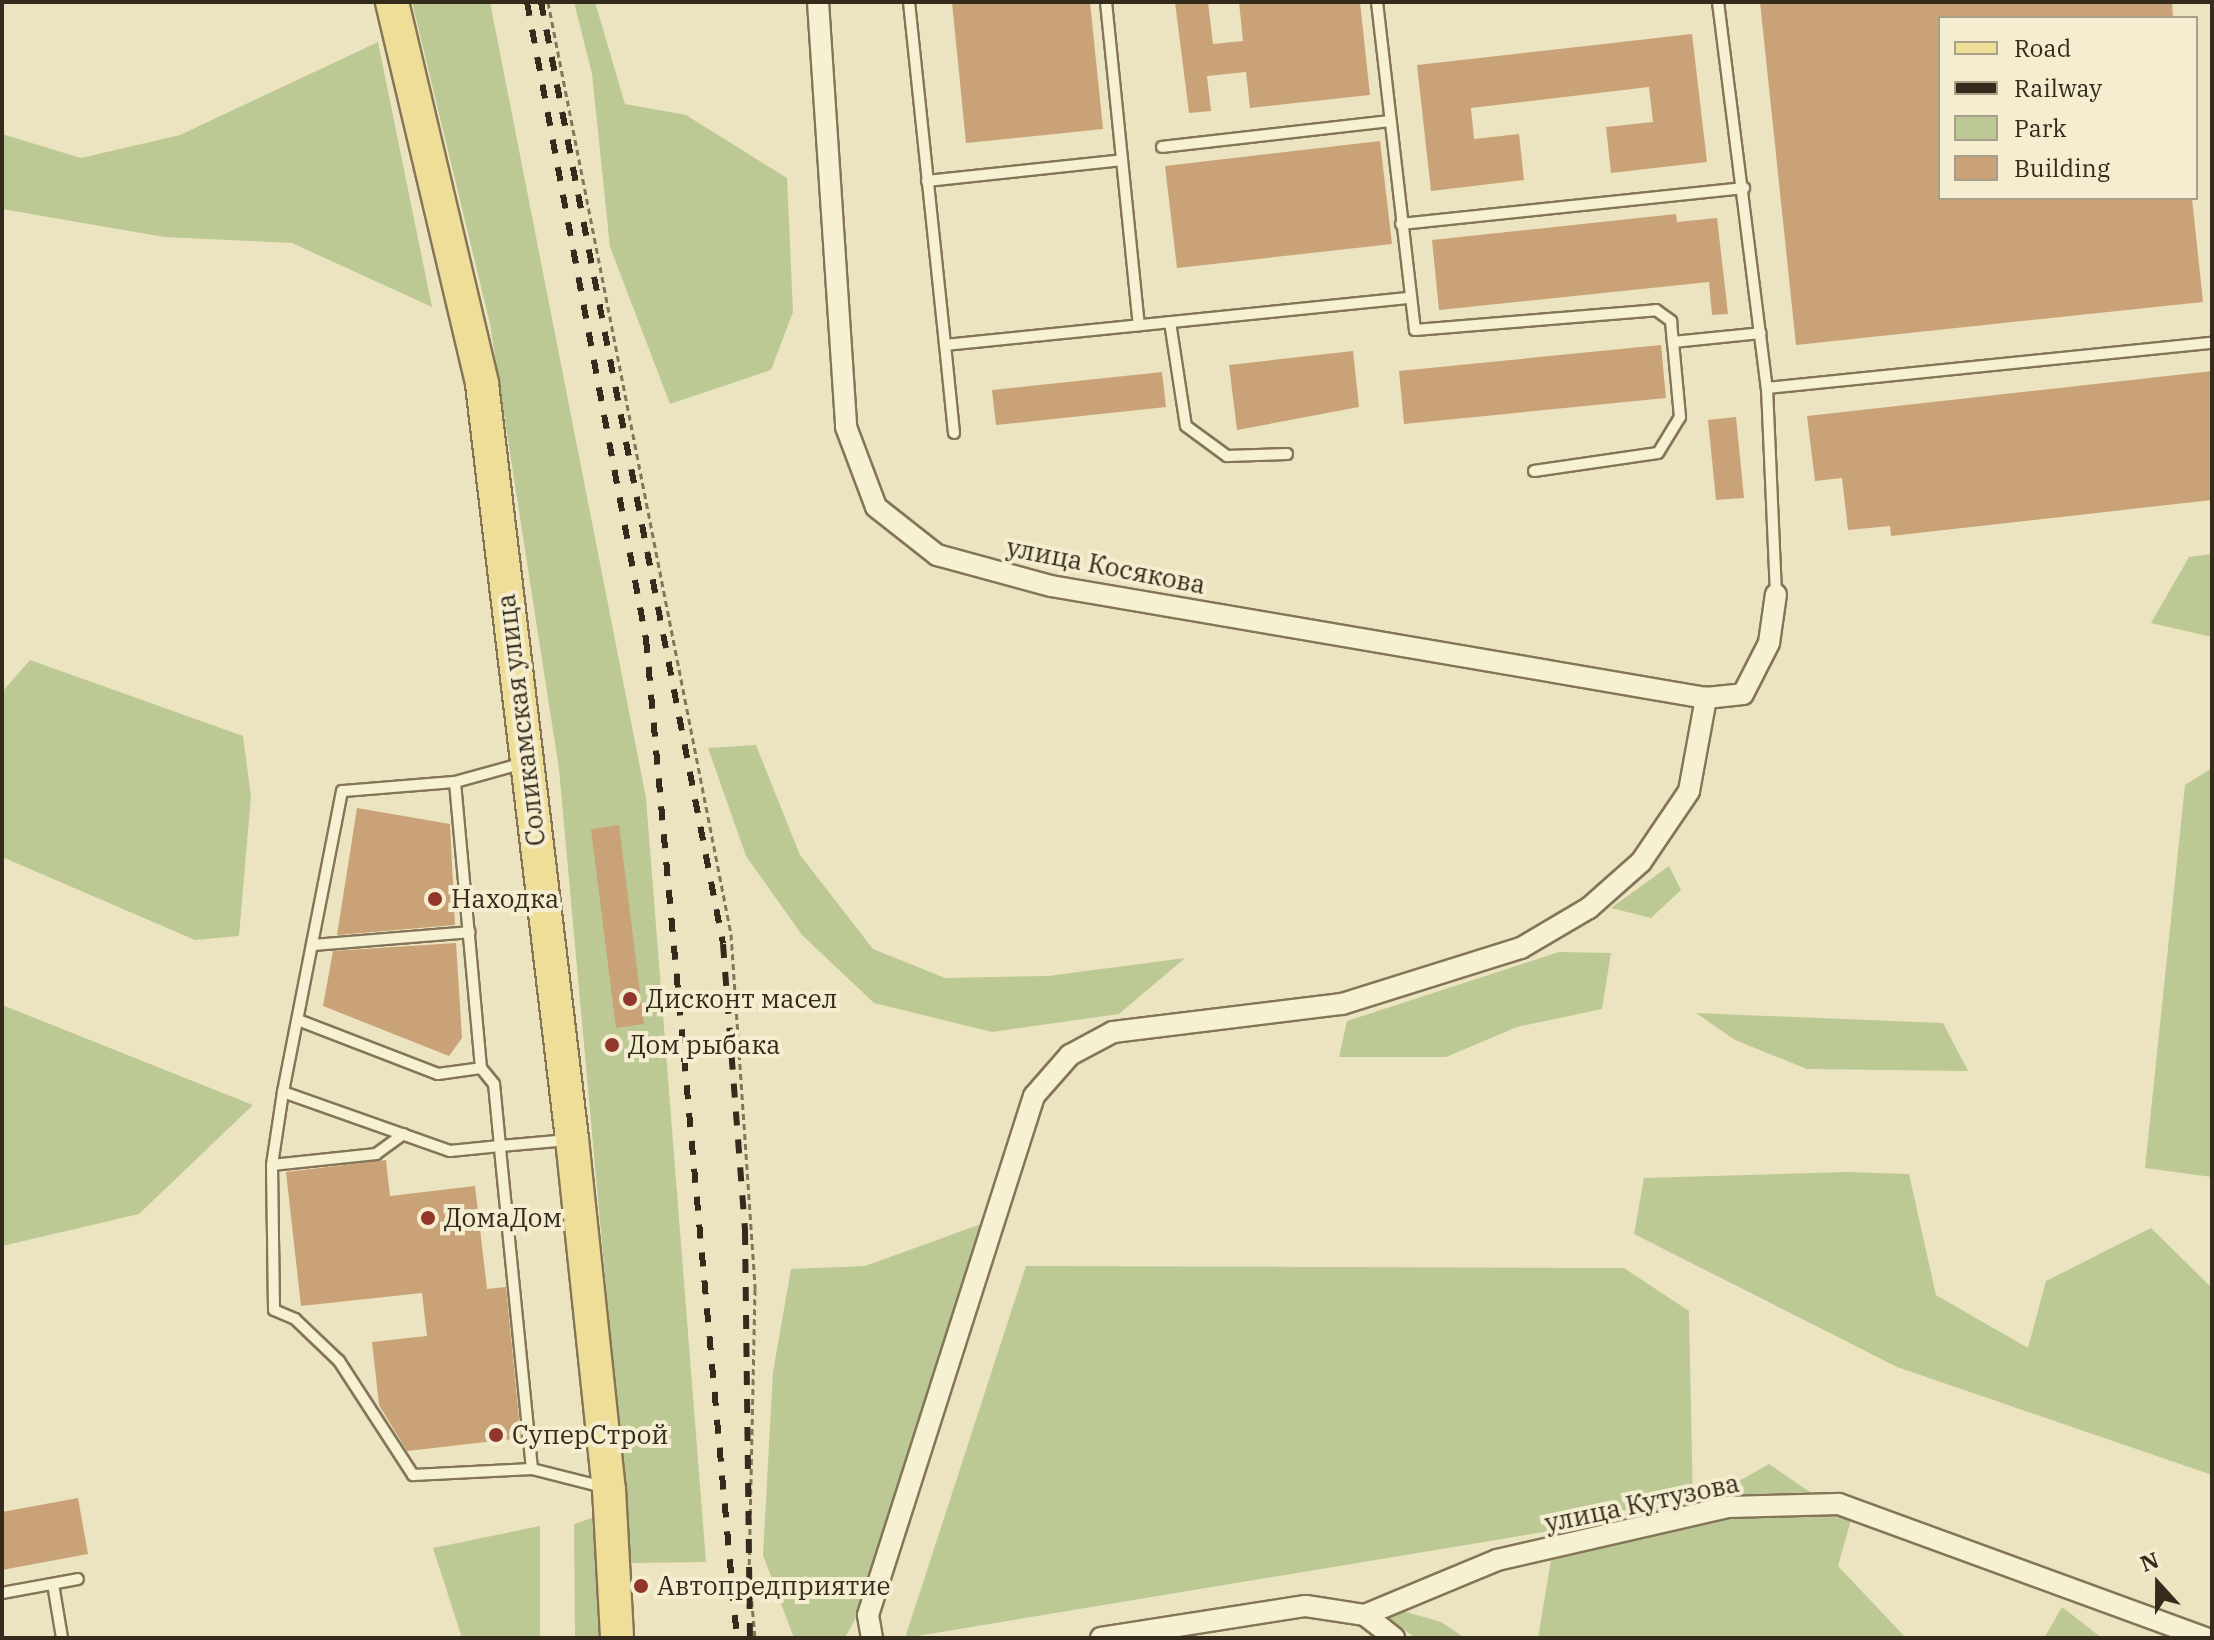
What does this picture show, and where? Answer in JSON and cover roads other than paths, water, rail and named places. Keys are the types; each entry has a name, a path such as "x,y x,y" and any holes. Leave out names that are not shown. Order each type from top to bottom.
{"main road":[{"name":"Соликамская улица","path":"392,2 482,384 572,1139 609,1489 617,1638"}],"street":[{"name":"улица Косякова","path":"818,2 846,427 876,507 899,532 937,555 1051,586 1706,698 1743,694 1769,643 1776,594"},
{"path":"872,1638 868,1615 1034,1096 1070,1055 1113,1032 1342,1004 1521,948 1589,908 1641,862 1689,791 1706,698"},
{"name":"улица Кутузова","path":"1365,1615 1497,1560 1728,1507 1839,1504 2205,1638"},
{"path":"1101,1638 1306,1606 1365,1615 1394,1638"}],"lane":[{"path":"909,2 954,433"},
{"path":"1106,2 1139,325"},
{"path":"1377,2 1411,322 1426,334 1656,310 1671,321 1680,417 1658,453 1534,471"},
{"path":"1718,2 1767,388 1776,594"},
{"path":"1162,147 1390,121"},
{"path":"927,181 1122,160"},
{"path":"1401,224 1744,188"},
{"path":"945,345 1408,298"},
{"path":"1170,322 1186,426 1227,456 1287,454"},
{"path":"1673,342 1761,333"},
{"path":"1767,388 2212,343"},
{"path":"526,763 455,782 342,791 283,1092 272,1165 274,1310 295,1319 339,1361 410,1471 532,1469 609,1489"},
{"path":"455,782 481,1068 494,1084 532,1469"},
{"path":"312,945 469,932"},
{"path":"298,1020 438,1074 481,1068"},
{"path":"283,1092 450,1151 572,1139"},
{"path":"272,1165 376,1154 404,1134"},
{"path":"2,1593 78,1579"},
{"path":"53,1584 62,1638"}],"railway":[{"path":"527,2 646,639 737,1638"},
{"path":"541,2 723,944 745,1231 750,1638"}],"place":[{"name":"Находка","path":"435,899"},
{"name":"Дисконт масел","path":"630,999"},
{"name":"Дом рыбака","path":"612,1045"},
{"name":"ДомаДом","path":"428,1218"},
{"name":"СуперСтрой","path":"496,1435"},
{"name":"Автопредприятие","path":"641,1586"}]}
